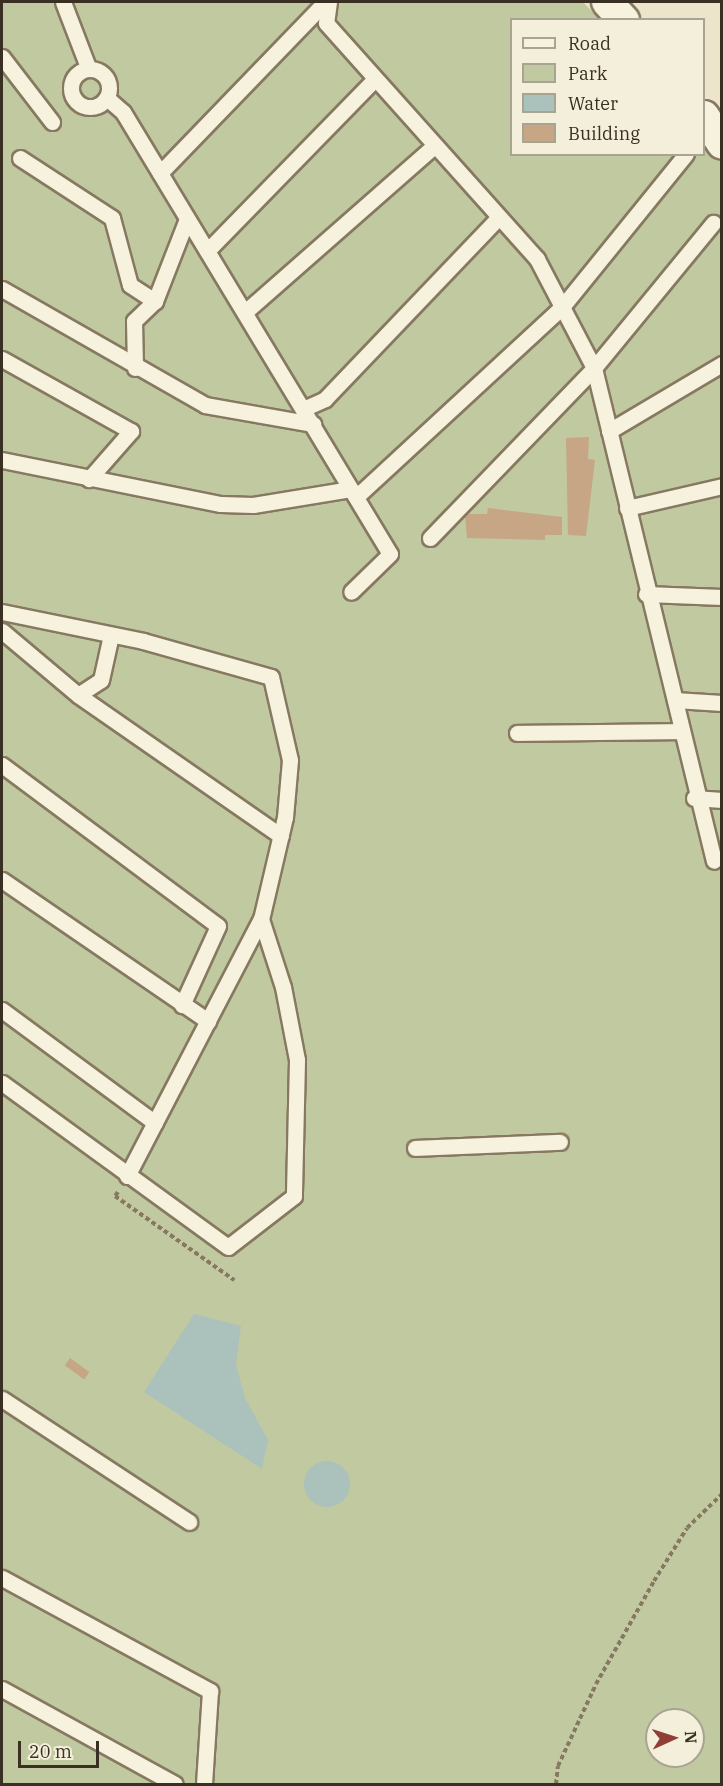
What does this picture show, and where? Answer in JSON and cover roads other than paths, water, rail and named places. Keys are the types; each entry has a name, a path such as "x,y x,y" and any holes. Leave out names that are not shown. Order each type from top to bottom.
{"street":[{"path":"607,2 622,18"},
{"path":"705,118 722,144"}],"lane":[{"path":"63,2 85,51 88,67"},
{"path":"327,2 326,23 433,147 537,259 594,368 646,594 675,700 694,798 714,861"},
{"path":"160,173 327,2"},
{"path":"2,57 52,122"},
{"path":"88,67 100,69 110,92 108,99 101,105 82,106 72,95 73,76 88,67"},
{"path":"207,251 375,79"},
{"path":"108,99 123,112 390,554 351,592"},
{"path":"245,312 433,147"},
{"path":"2,460 221,504 253,505 353,493 562,307 684,156"},
{"path":"20,158 112,218 130,285 154,301"},
{"path":"303,409 326,399 498,218"},
{"path":"135,368 134,321 154,301 188,219"},
{"path":"430,538 594,368 713,223"},
{"path":"2,289 135,368 205,405 313,424"},
{"path":"2,359 131,431 89,479"},
{"path":"609,431 722,364"},
{"path":"627,508 722,486"},
{"path":"646,594 722,597"},
{"path":"2,612 111,635 271,677 290,760 281,836 261,919 127,1176"},
{"path":"2,632 78,695 281,836"},
{"path":"78,695 101,680 111,635"},
{"path":"675,700 722,704"},
{"path":"518,733 681,731"},
{"path":"2,765 218,926 182,1005"},
{"path":"694,798 722,800"},
{"path":"2,880 208,1021"},
{"path":"2,1083 127,1176 228,1247 294,1196 297,1060 283,987 261,919"},
{"path":"2,1010 155,1123"},
{"path":"415,1148 560,1142"},
{"path":"2,1399 189,1522"},
{"path":"2,1578 210,1690 204,1785"},
{"path":"2,1689 175,1785"}],"water":[{"path":"194,1314 241,1326 236,1365 245,1398 268,1440 262,1469 144,1392"},
{"path":"327,1461 343,1468 350,1484 343,1500 327,1507 311,1500 304,1484 311,1468"}]}
